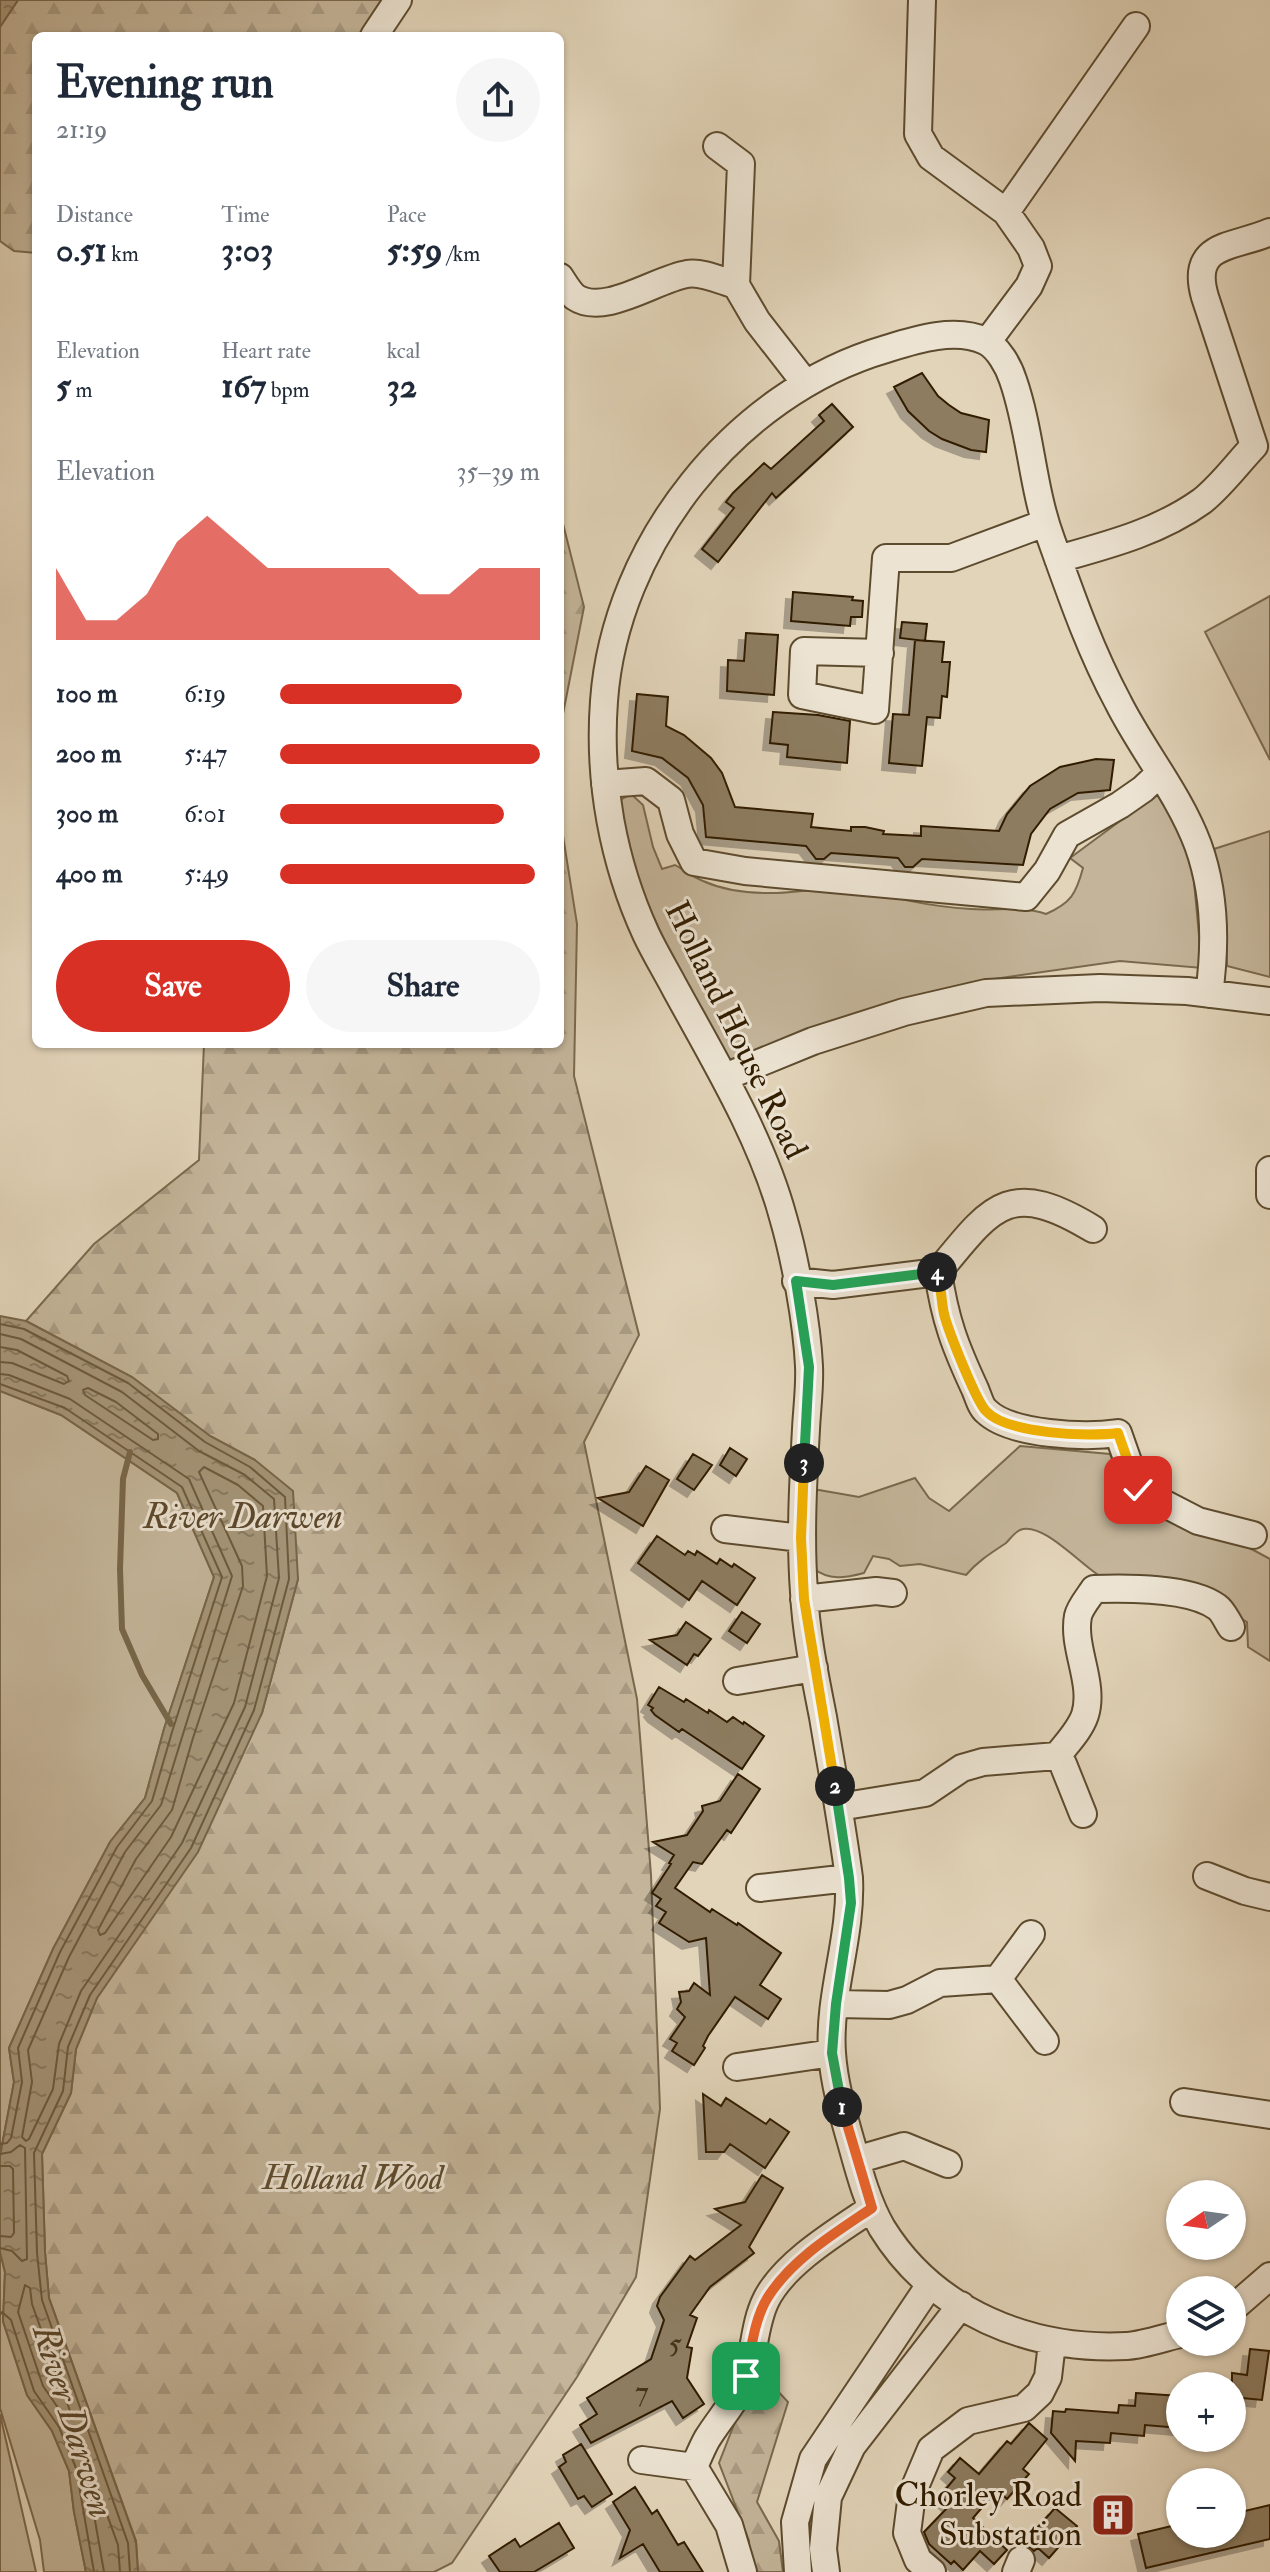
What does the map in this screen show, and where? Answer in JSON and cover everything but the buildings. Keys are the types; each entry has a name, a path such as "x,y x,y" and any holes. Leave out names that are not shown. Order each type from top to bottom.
{"street":[{"path":"377,32 398,0"},
{"path":"922,0 918,134 931,157 1006,212 1031,248 1038,266 1029,286 988,341 1012,374 1045,523 1099,666 1126,719 1196,838 1206,871 1214,955 1209,994"},
{"path":"1006,212 1136,26"},
{"path":"717,146 741,164 736,285 757,321 806,384"},
{"path":"1058,559 1125,539 1164,523 1204,500 1262,446 1205,297 1201,272 1207,257 1221,247 1270,232"},
{"path":"564,283 573,296 589,304 617,300 690,273 736,285"},
{"name":"Holland House Road","path":"988,341 944,335 866,355 806,384 769,408 711,461 672,512 634,574 614,635 604,701 605,784 614,844 645,933 725,1077 754,1140 783,1215 796,1281 809,1367 801,1538 804,1599 839,1807 851,1903 832,2053 856,2160 872,2208 899,2253 929,2286 1003,2328 1052,2343 1130,2346 1166,2337"},
{"path":"880,653 886,558 951,558 1045,523"},
{"name":"Holland House Road","path":"605,784 646,781 671,800 680,834 694,862 745,871 1026,897 1047,871 1067,835 1120,805 1160,773"},
{"path":"725,1077 813,1041 904,1012 986,993 1100,988 1270,1001"},
{"path":"1270,1170 1270,1195"},
{"path":"796,1281 833,1285 938,1272 981,1220 995,1209 1018,1203 1041,1204 1063,1211 1093,1229"},
{"path":"938,1272 944,1313 985,1411 1015,1427 1096,1436 1118,1433 1138,1490 1198,1521 1253,1535"},
{"path":"725,1529 801,1538"},
{"path":"839,1807 925,1793 962,1768 983,1762 1057,1756 1085,1713 1084,1676 1077,1643 1078,1613 1094,1589 1190,1595 1218,1608 1231,1627"},
{"path":"804,1599 876,1591 893,1593"},
{"path":"737,1681 814,1668"},
{"path":"1057,1756 1083,1814"},
{"path":"1207,1876 1270,1897"},
{"path":"760,1888 849,1878"},
{"path":"836,2004 889,2005 907,2000 940,1983 998,1979 1031,1934"},
{"path":"998,1979 1045,2041"},
{"path":"737,2067 832,2053"},
{"path":"1184,2102 1270,2115"},
{"path":"856,2160 904,2146 948,2164"},
{"path":"694,2467 706,2441 735,2399 746,2376 754,2334 766,2299 789,2271 832,2235 872,2208"},
{"path":"1246,2297 1270,2276"},
{"path":"798,2572 795,2522 813,2459 929,2286"},
{"path":"826,2572 823,2549 828,2497 852,2446 961,2305"},
{"path":"932,2572 918,2560 907,2533 912,2494 931,2449 968,2421 1024,2408 1040,2393 1048,2377 1052,2343"},
{"path":"642,2460 694,2467"},
{"path":"694,2467 729,2525 743,2572"}],"green space":[{"path":"18,0 384,0 365,32 32,32 32,253 14,251 0,241 0,27"},
{"path":"564,528 584,607 564,709"},
{"path":"1270,596 1270,760 1205,632"},
{"path":"1162,790 1192,860 1202,968 1120,961 987,980 806,1037 753,1057 731,1060 713,1044 652,914 625,849 616,802 631,794 643,805 662,869 675,865 721,887 780,893 860,883 884,894 929,904 971,909 1028,910 1046,914 1067,901 1078,885 1083,868 1070,858"},
{"path":"1270,831 1270,977 1227,966 1225,909 1214,849"},
{"name":"Holland Wood","path":"564,842 577,924 574,1076 639,1335 584,1442 637,1699 651,1875 660,2109 636,2277 577,2377 452,2563 434,2572 138,2572 136,2541 49,2298 42,2154 71,2093 76,2049 97,1998 135,1942 262,1713 298,1579 255,1460 210,1436 132,1377 26,1321 94,1244 199,1160 204,1048 564,1048"},
{"path":"0,1391 61,1415 177,1493 214,1577 164,1729 145,1798 110,1842 53,1949 9,2048 14,2082 0,2156"},
{"path":"1020,1446 1110,1454 1121,1481 1135,1503 1187,1529 1233,1539 1270,1559 1270,1661 1248,1647 1247,1622 1233,1614 1106,1580 1052,1539 1029,1529 1016,1532 966,1575 920,1564 900,1566 889,1559 873,1556 864,1573 850,1576 831,1577 813,1568 813,1489 859,1497 915,1478 929,1498 949,1511"},
{"path":"0,2252 5,2272 3,2321 27,2395 52,2431 69,2471 86,2572 44,2572 40,2540 0,2408"},
{"path":"751,2381 776,2389 788,2402 757,2502 779,2541 783,2572 750,2572 749,2541 719,2463"},
{"path":"0,2414 36,2572 0,2572"}],"water":[{"path":"0,0 18,0 0,27"},
{"name":"River Darwen","path":"0,1316 26,1321 132,1377 210,1436 255,1460 293,1491 298,1579 262,1713 198,1852 97,1998 76,2049 71,2093 42,2154 49,2298 136,2542 138,2572 86,2572 69,2471 52,2431 27,2395 3,2321 5,2272 0,2252 0,2156 14,2082 9,2048 53,1949 110,1842 145,1798 164,1729 214,1577 177,1493 61,1415 0,1391"}],"waterway":[{"path":"130,1452 123,1479 122,1629 142,1675 171,1724"}],"place":[{"name":"Chorley Road Substation","path":"1113,2515"}],"route":[{"path":"746,2376 754,2334 766,2299 789,2271 832,2235 872,2208 845,2121 832,2053 851,1903 839,1807 804,1599 801,1538 809,1367 796,1281 833,1285 938,1272 944,1313 985,1411 1015,1427 1096,1436 1118,1433 1138,1490"}]}
